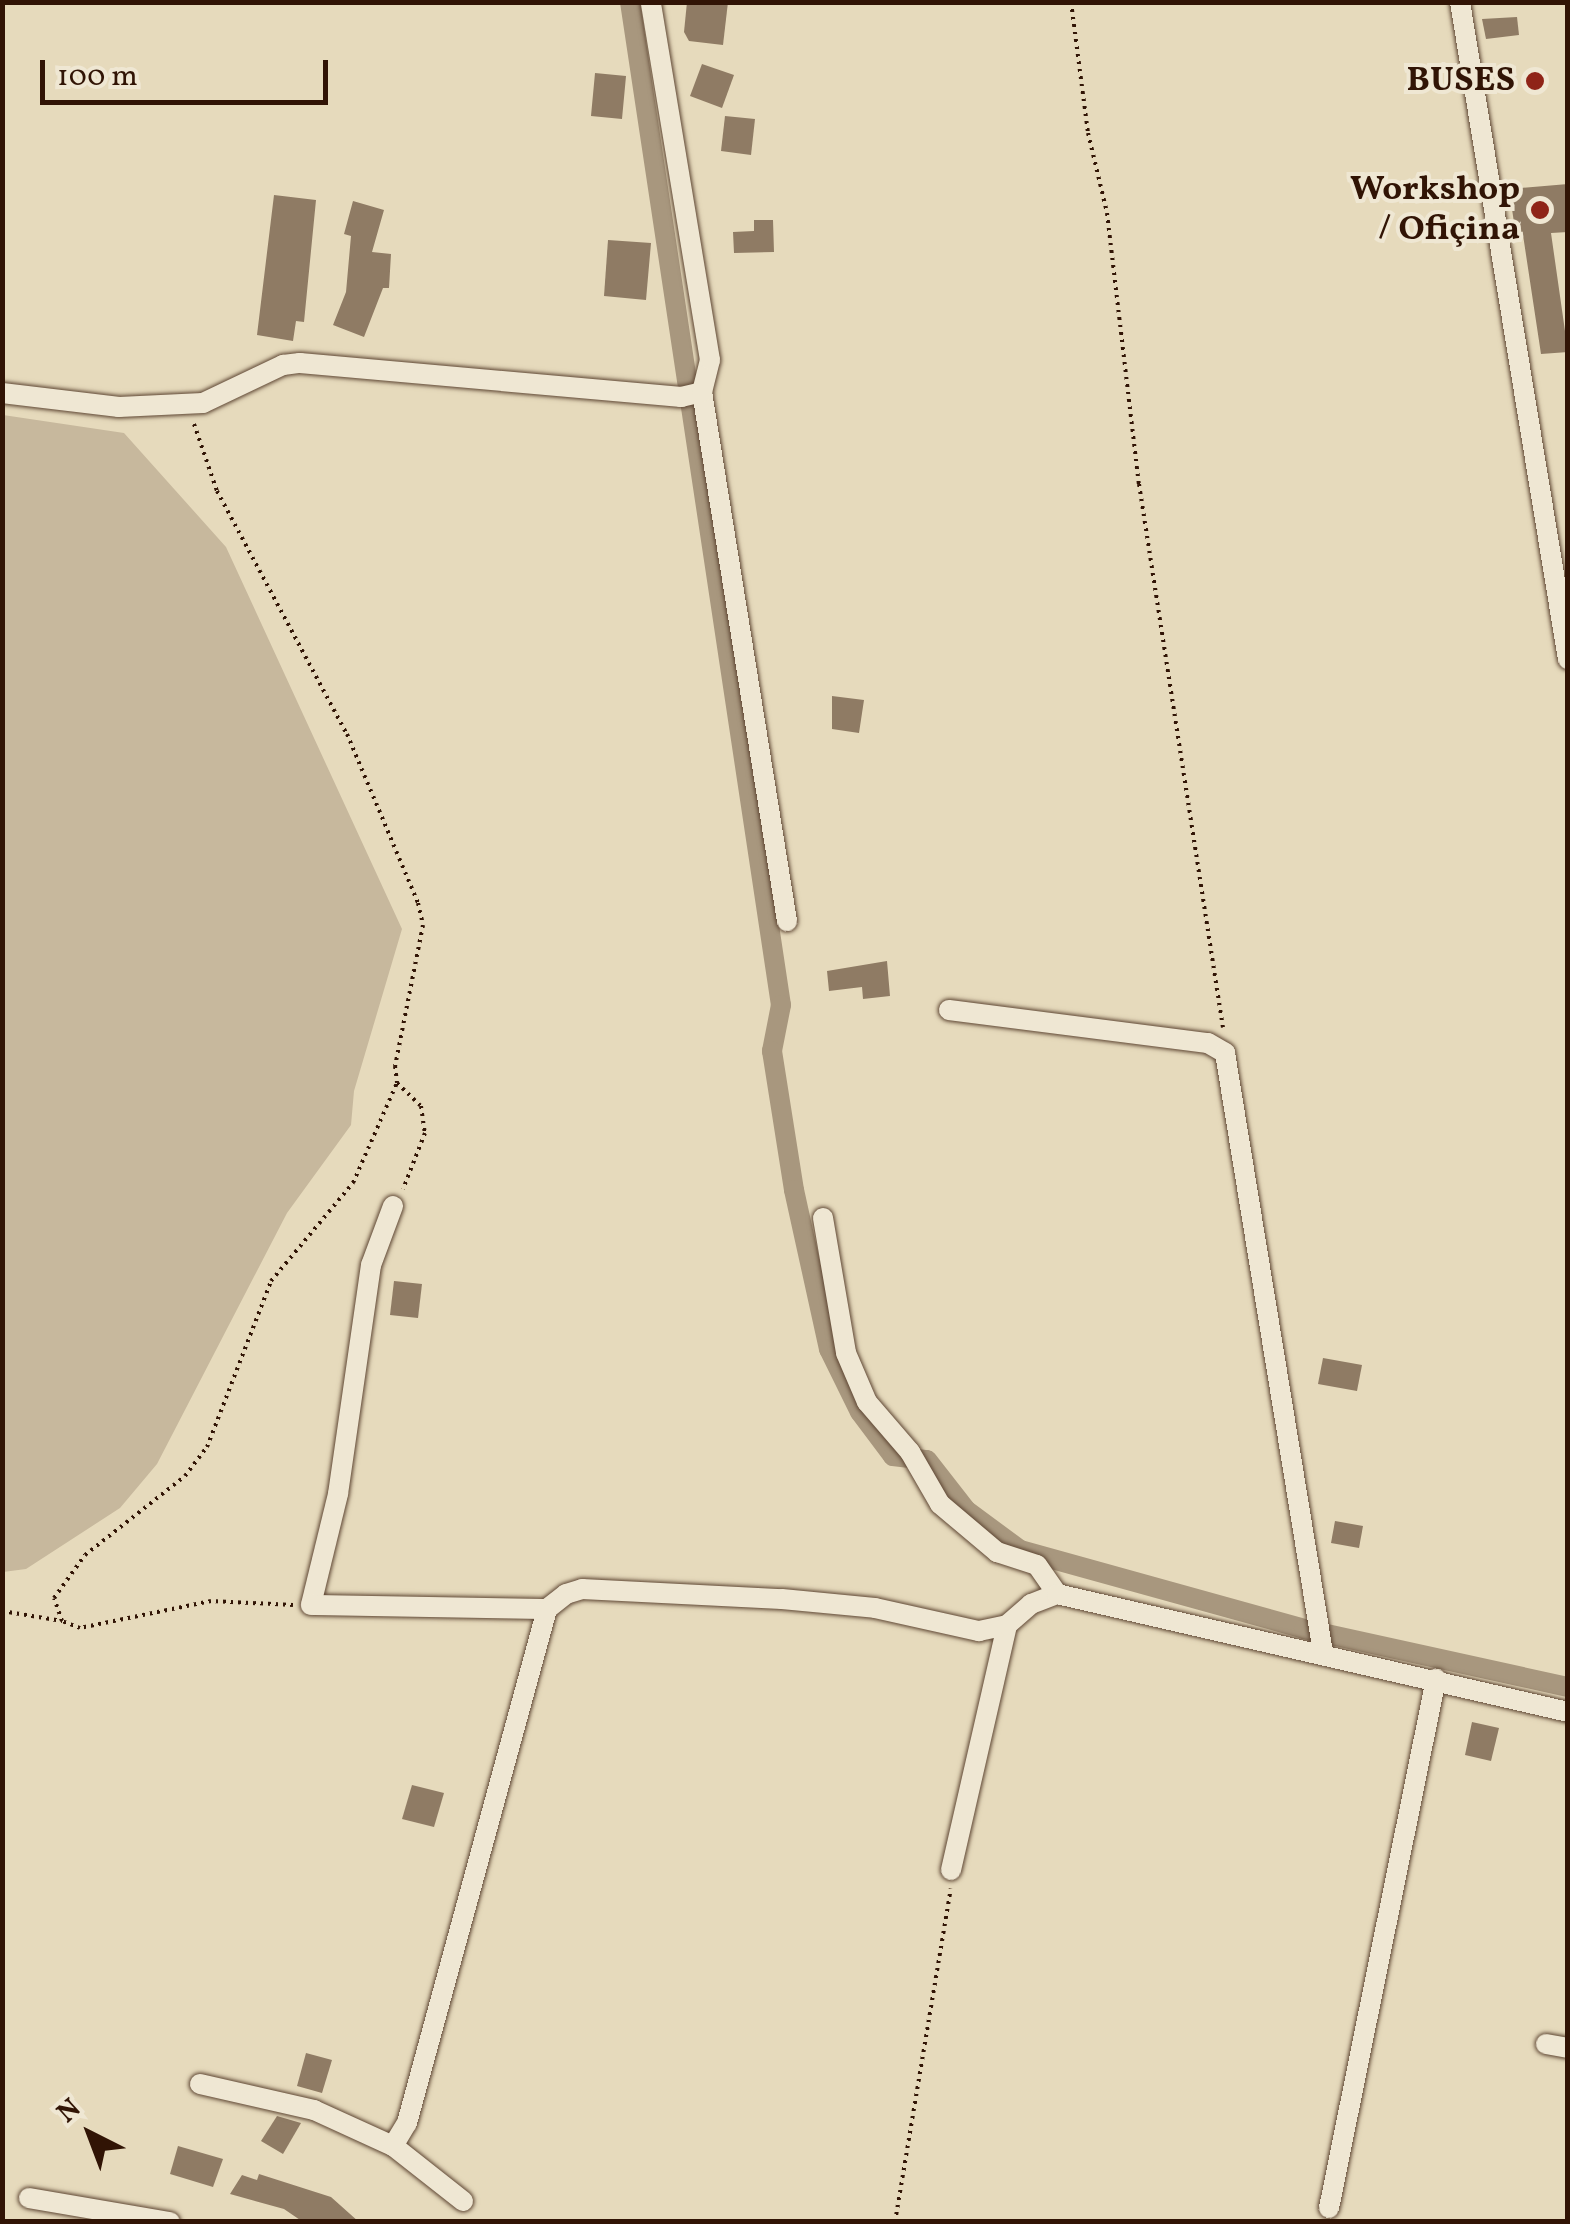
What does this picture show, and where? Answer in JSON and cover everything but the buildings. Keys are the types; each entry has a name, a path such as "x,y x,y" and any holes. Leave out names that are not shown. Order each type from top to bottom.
{"street":[{"path":"651,2 710,360 693,395 787,921"},
{"path":"1460,2 1568,659"},
{"path":"2,393 119,407 190,404 226,397 268,371 300,363 693,395"},
{"path":"949,1010 1208,1043 1226,1053 1323,1654"},
{"path":"393,1206 371,1264 338,1494 311,1605 547,1608 582,1589 874,1608 980,1631 1007,1624 1031,1604 1056,1594 1568,1712"},
{"path":"823,1218 846,1352 867,1402 910,1452 940,1504 997,1552 1037,1564 1056,1594"},
{"path":"393,2146 406,2123 547,1608"},
{"path":"951,1870 1007,1624"},
{"path":"1329,2208 1436,1680"},
{"path":"1546,2044 1568,2048"},
{"path":"200,2084 314,2110 393,2146 463,2202"},
{"path":"29,2198 170,2222"}],"path":[{"path":"1071,2 1088,133 1108,214 1138,484 1226,1053"},
{"path":"62,1621 54,1598 69,1572 185,1476 207,1447 271,1280 353,1183 397,1083 423,925 412,883 342,724 217,491 190,404"},
{"path":"393,1206 425,1133 421,1106 397,1083"},
{"path":"2,1611 92,1627 211,1602 311,1605"},
{"path":"895,2222 951,1870"}],"shaded area":[{"path":"3,415 124,433 226,547 402,929 354,1091 351,1125 287,1213 157,1464 120,1508 26,1569 3,1572"}],"waterway":[{"path":"630,2 781,1005 772,1051 794,1190 829,1349 860,1412 893,1456 927,1460 966,1510 1020,1550 1304,1629 1568,1687"}],"place":[{"name":"BUSES","path":"1535,81"},
{"name":"Workshop / Ofiçina","path":"1540,210"}]}
